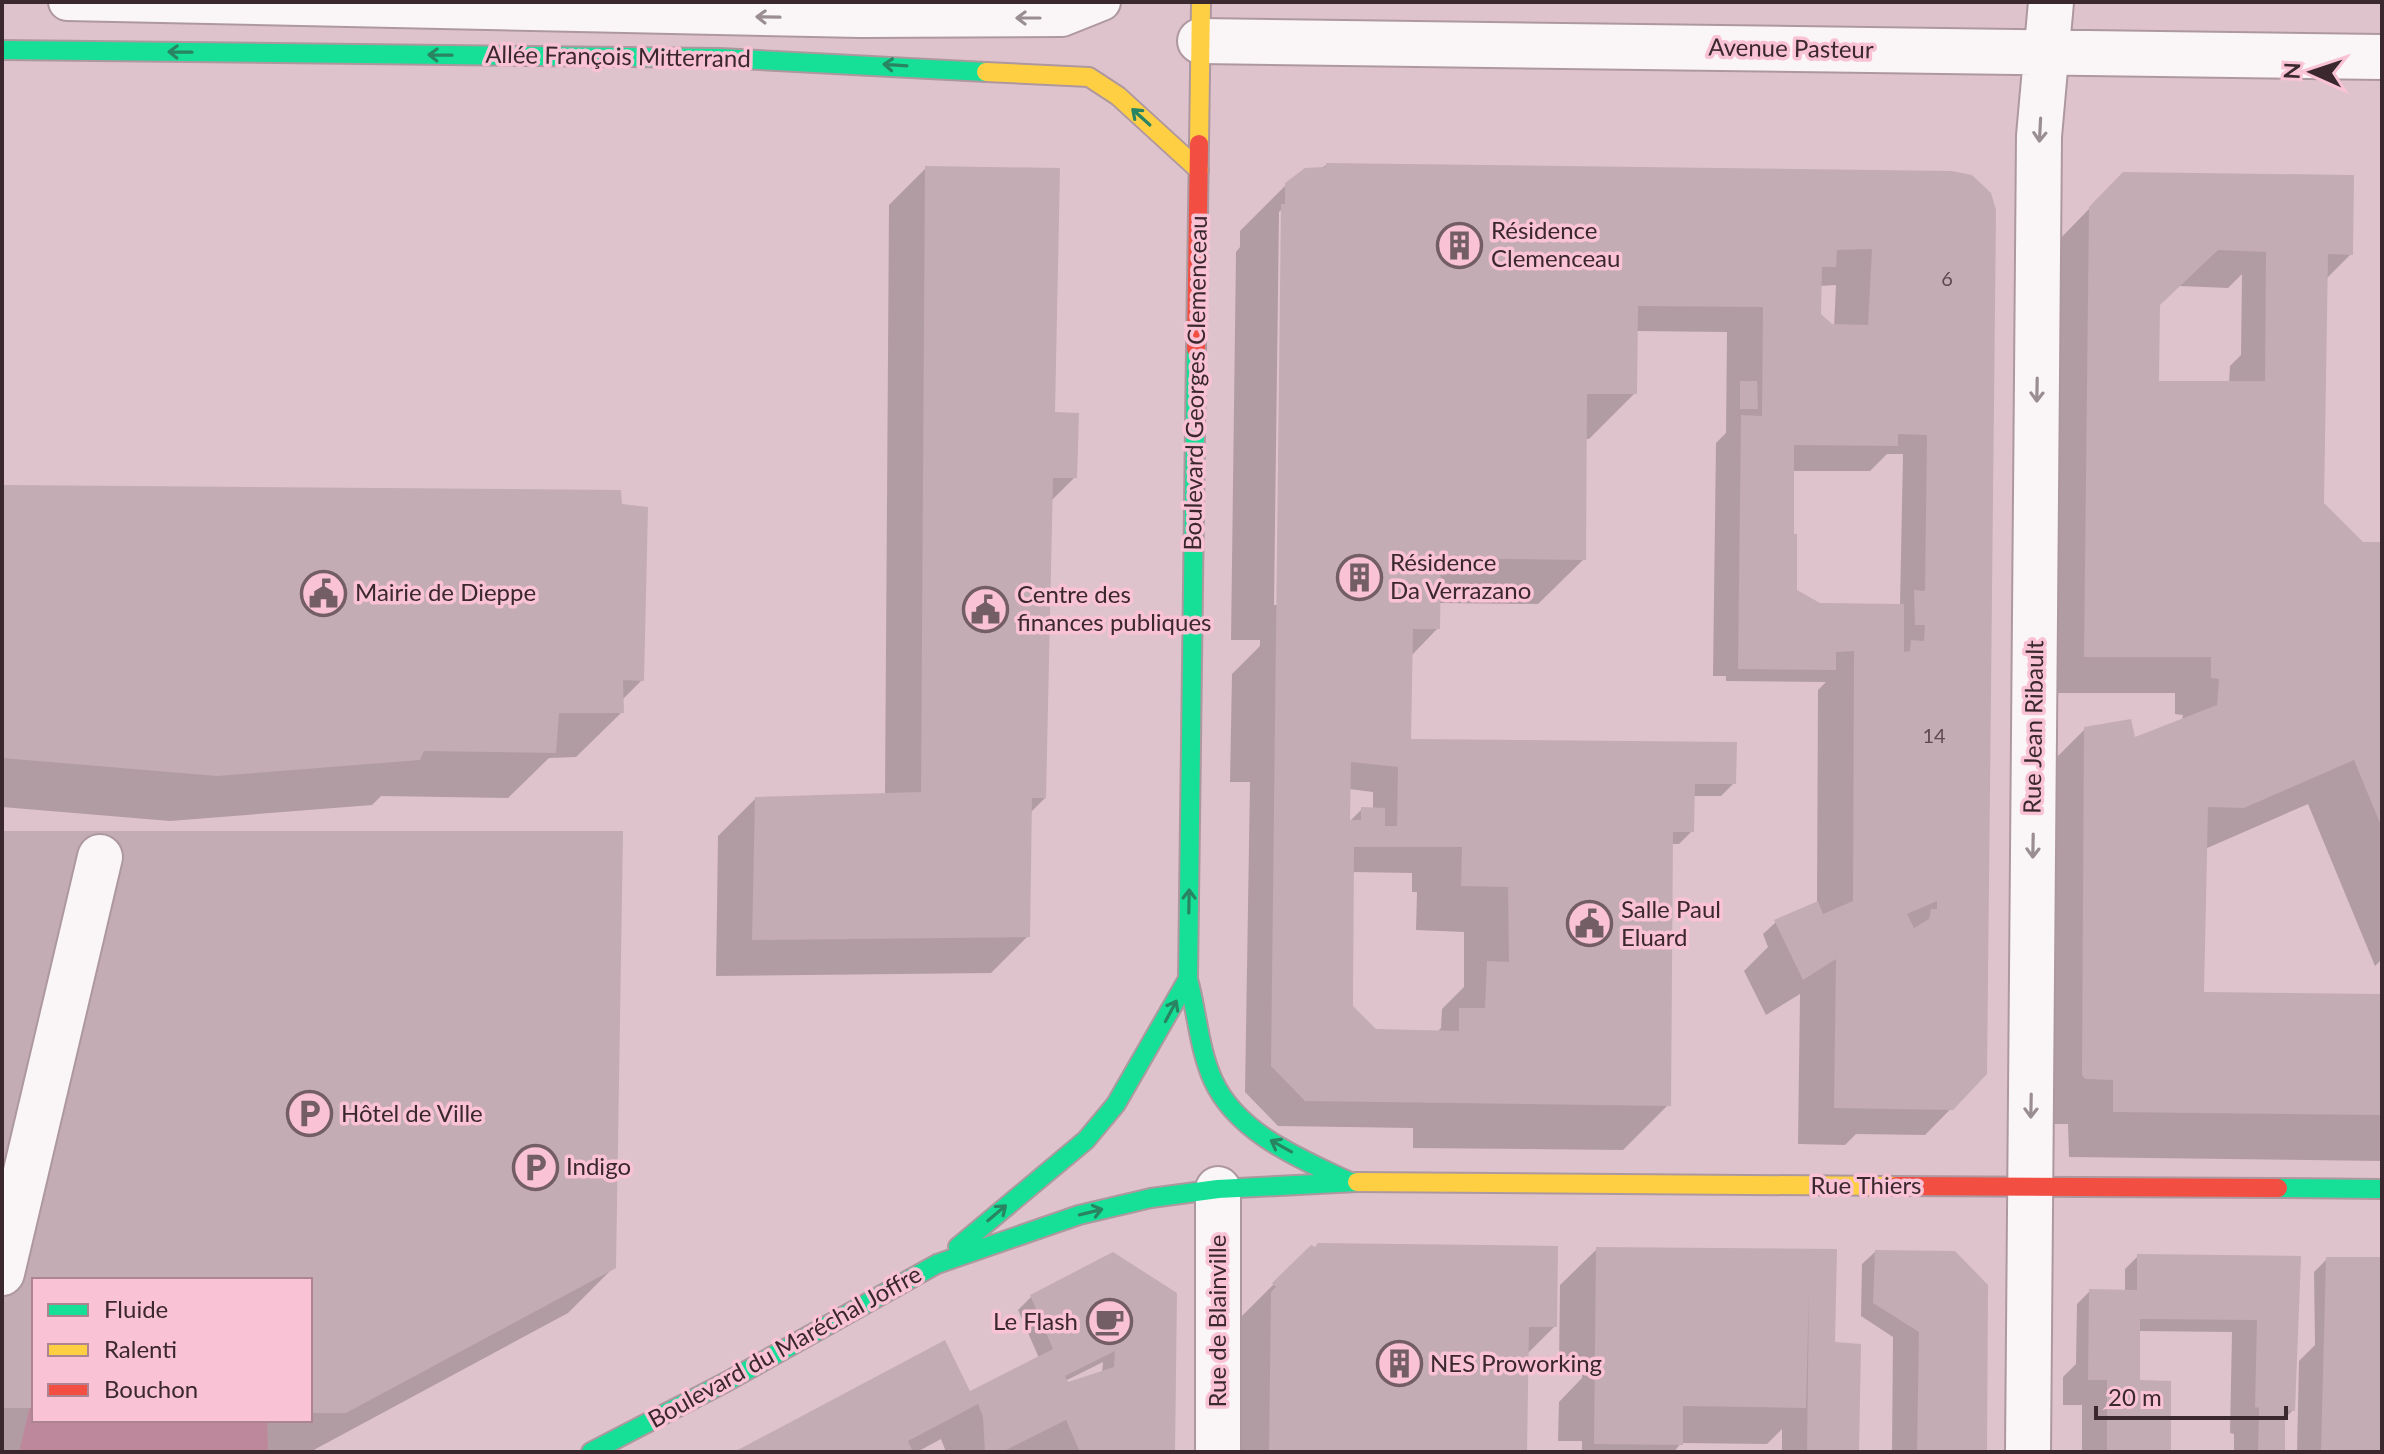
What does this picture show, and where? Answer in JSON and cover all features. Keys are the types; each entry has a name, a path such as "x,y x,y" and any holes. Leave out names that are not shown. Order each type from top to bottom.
{"main road":[{"name":"Boulevard Georges Clemenceau","path":"1154,1043 1188,979 1201,22"},
{"name":"Allée François Mitterrand","path":"2,50 720,58 1089,77 1118,96 1199,170"},
{"name":"Rue Thiers","path":"1188,979 1215,1083 1240,1115 1266,1138 1350,1182"},
{"name":"Boulevard du Maréchal Joffre","path":"937,1264 1086,1140 1116,1104 1154,1043"},
{"name":"Rue Thiers","path":"1218,1189 1350,1182 2382,1189"},
{"name":"Boulevard du Maréchal Joffre","path":"591,1452 728,1381 937,1264 1079,1215 1151,1198 1218,1189"}],"street":[{"name":"Rue Jean Ribault","path":"2028,1452 2039,136 2051,2"},
{"name":"Avenue Pasteur","path":"1201,22 2046,52 2382,57"},
{"path":"2,1273 100,857"},
{"name":"Rue de Blainville","path":"1218,1189 1218,1452"}],"lane":[{"path":"67,2 892,19 1062,18 1102,2"}],"shaded area":[{"path":"32,1398 32,1422 267,1422 268,1452 19,1452"}],"building":[{"path":"1326,163 1952,171 1972,175 1991,193 1996,210 1987,1074 1953,1110 1834,1108 1836,959 1803,980 1774,920 1818,901 1823,914 1853,901 1854,651 1836,652 1836,670 1738,669 1741,415 1762,416 1763,307 1638,306 1637,394 1587,394 1586,560 1441,558 1440,629 1413,629 1411,739 1737,742 1736,784 1695,784 1694,832 1673,832 1671,1106 1305,1101 1271,1066 1281,204 1285,204 1285,183 1305,168 1326,167","holes":["1872,249 1868,325 1832,324 1821,314 1822,267 1836,267 1837,250","1898,434 1927,435 1925,591 1914,590 1915,625 1925,625 1924,641 1911,640 1910,651 1904,652 1904,604 1820,603 1797,590 1797,534 1794,534 1794,445 1898,446","1351,762 1398,767 1397,826 1385,826 1385,808 1361,807 1361,820 1350,820","1354,847 1462,847 1461,886 1508,887 1509,962 1487,961 1485,1008 1459,1008 1459,1031 1376,1029 1353,1006","1937,901 1937,909 1931,909 1929,919 1914,928 1907,914"]},
{"name":"Centre des finances publiques","path":"925,166 1060,168 1055,412 1079,413 1077,478 1053,478 1046,798 1032,798 1030,937 752,940 755,797 921,792"},
{"path":"2123,172 2354,175 2353,255 2328,254 2324,503 2363,542 2382,542 2382,828 2354,760 2244,808 2208,807 2204,992 2382,994 2382,1115 2113,1112 2113,1080 2085,1079 2082,1075 2084,727 2131,719 2135,737 2217,705 2219,679 2211,678 2211,657 2084,657 2089,207","holes":["2218,250 2266,252 2265,381 2159,381 2160,305"]},
{"path":"1740,381 1757,381 1758,409 1740,409"},
{"name":"Mairie de Dieppe","path":"2,485 621,490 622,504 648,507 644,681 623,680 624,713 559,713 556,753 424,751 420,760 217,776 2,758"},
{"name":"Hôtel de Ville","path":"2,831 623,831 616,1268 346,1413 312,1413 312,1278 32,1278 32,1408 2,1408"},
{"name":"NES Proworking","path":"1318,1243 1558,1246 1557,1327 1529,1327 1527,1452 1269,1452 1271,1292 1276,1287 1272,1283 1311,1245 1315,1247"},
{"path":"1596,1247 1837,1249 1835,1342 1861,1344 1859,1452 1807,1452 1809,1289 1806,1408 1683,1406 1683,1445 1594,1444"},
{"path":"1875,1250 1955,1251 1988,1285 1987,1452 1917,1452 1919,1332 1873,1303"},
{"path":"1113,1252 1177,1293 1175,1452 1080,1452 1066,1420 1002,1452 985,1452 983,1417 978,1404 908,1441 913,1452 734,1452 945,1340 970,1391 1053,1349 1030,1295","holes":["1115,1351 1114,1367 1068,1382 1065,1376"]},
{"path":"2137,1254 2301,1256 2295,1411 2285,1410 2285,1452 2258,1452 2259,1408 2255,1407 2257,1320 2140,1319 2140,1380 2171,1381 2171,1452 2107,1452 2107,1380 2088,1380 2089,1289 2137,1290"},
{"path":"2326,1257 2382,1257 2382,1452 2321,1452"}],"traffic: fast":[{"path":"2,50 720,58 986,72"},
{"path":"958,1247 1086,1140 1116,1104 1188,979 1196,349"},
{"path":"1188,979 1204,1056 1224,1099 1237,1115 1271,1142 1348,1181"},
{"path":"591,1452 728,1381 937,1264 1079,1215 1151,1198 1218,1189 1357,1182"},
{"path":"2278,1188 2382,1189"}],"traffic: slow":[{"path":"1199,144 1201,2"},
{"path":"986,72 1089,77 1118,96 1199,170"},
{"path":"1357,1182 1896,1186"}],"traffic: jam":[{"path":"1196,349 1199,144"},
{"path":"1896,1186 2278,1188"}],"place":[{"name":"Résidence Clemenceau","path":"1460,245"},
{"name":"Résidence Da Verrazano","path":"1359,577"},
{"name":"Mairie de Dieppe","path":"324,593"},
{"name":"Centre des finances publiques","path":"986,609"},
{"name":"Salle Paul Eluard","path":"1590,924"},
{"name":"Hôtel de Ville","path":"310,1114"},
{"name":"Indigo","path":"535,1167"},
{"name":"Le Flash","path":"1109,1322"},
{"name":"NES Proworking","path":"1399,1364"}]}
